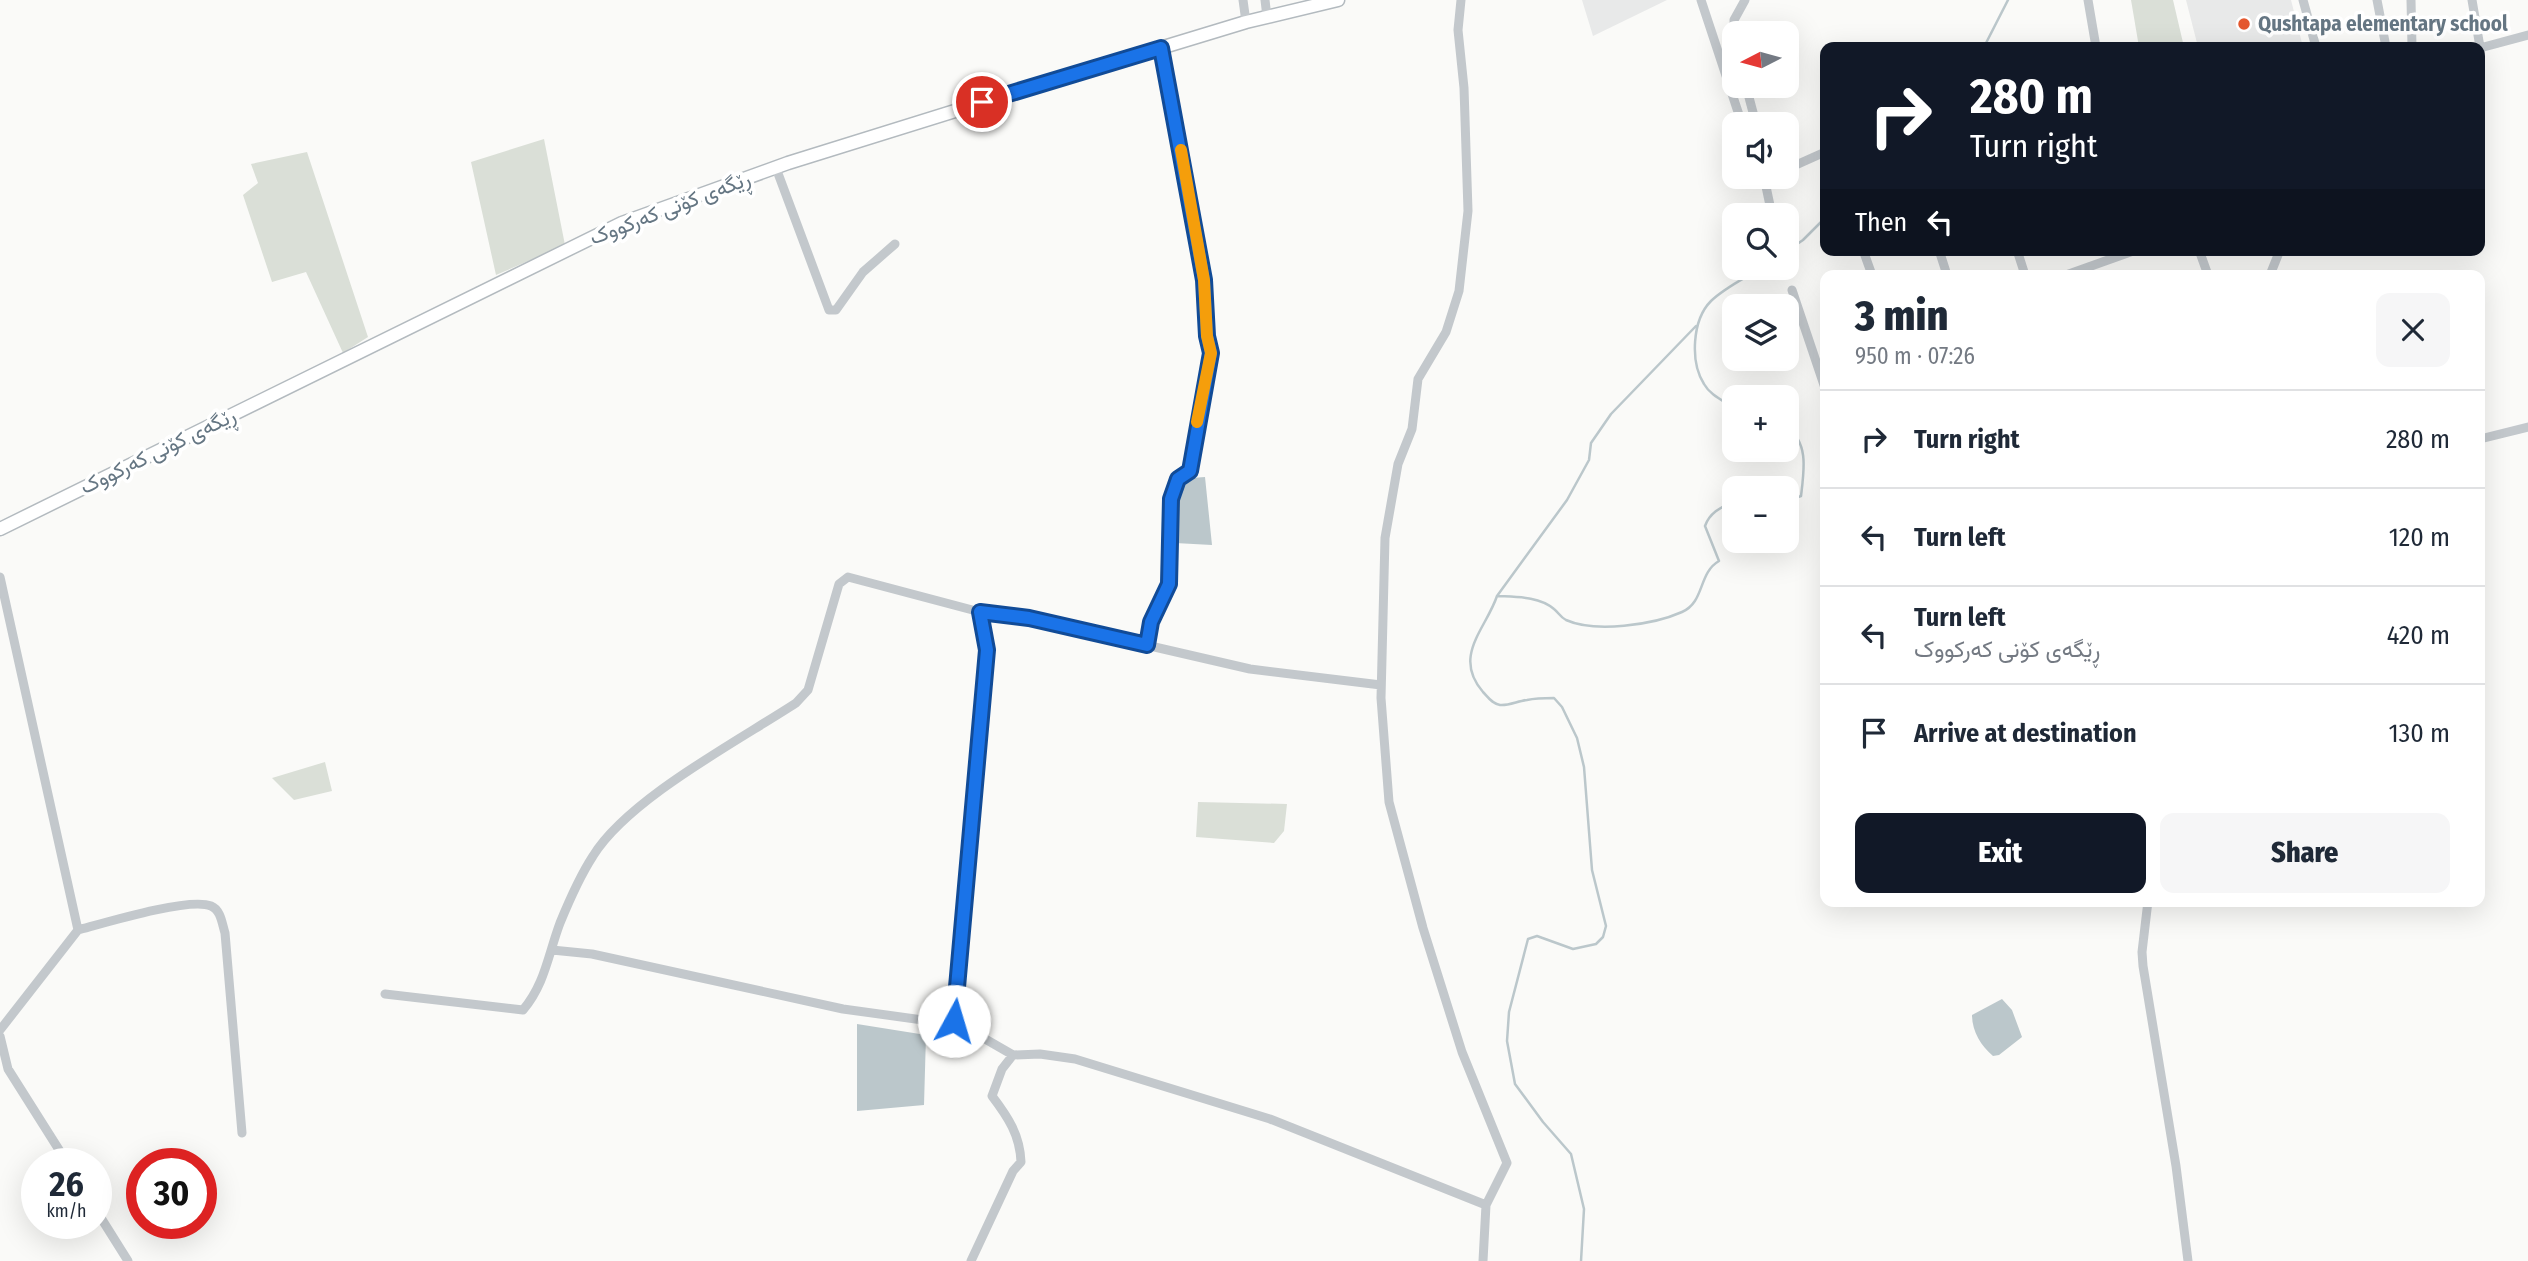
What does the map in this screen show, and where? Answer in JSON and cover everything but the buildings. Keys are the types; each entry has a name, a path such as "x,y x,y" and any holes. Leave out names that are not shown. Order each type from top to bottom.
{"street":[{"path":"1243,0 1246,22"},
{"path":"1265,0 1267,17"},
{"name":"ڕێگەی کۆنی کەرکووک","path":"0,529 622,223 776,168 1161,48 1246,22 1338,0"},
{"path":"1461,0 1458,30 1464,88 1468,211 1459,291 1446,332 1418,379 1412,429 1398,464 1385,538 1381,685 1392,814 1423,928 1462,1052 1507,1163 1486,1205 1483,1261"},
{"path":"1701,0 1738,112"},
{"path":"1734,21 1745,0"},
{"path":"2088,0 2095,42"},
{"path":"2303,0 2315,42"},
{"path":"2376,0 2385,42"},
{"path":"2411,0 2412,42"},
{"path":"2472,0 2479,42"},
{"path":"2485,47 2528,34"},
{"path":"1147,645 1151,622 1169,584 1171,499 1178,479 1190,471 1211,353 1207,336 1204,280 1161,48"},
{"path":"1799,164 1820,154"},
{"path":"776,168 829,310 836,310 863,272 895,244"},
{"path":"2080,270 2119,256"},
{"path":"1792,289 1820,373"},
{"path":"2485,438 2528,427"},
{"path":"385,994 523,1010 538,993 561,923 593,856 618,823 667,787 796,704 808,690 839,584 848,577 980,612 1029,618 1250,669 1381,685"},
{"path":"0,578 78,930"},
{"path":"980,612 987,650 954,1021 1013,1055 1076,1059 1270,1119 1486,1205"},
{"path":"0,1030 78,930 187,904 210,905 218,911 225,933 242,1133"},
{"path":"2147,907 2143,966 2176,1166 2188,1261"},
{"path":"552,950 592,954 843,1009 962,1026"},
{"path":"0,1036 8,1069 58,1148"},
{"path":"971,1261 1013,1171 1021,1162 1020,1145 1010,1121 992,1096 1002,1069 1013,1055"},
{"path":"112,1236 128,1261"}],"shaded area":[{"path":"1582,0 1667,0 1593,36"},
{"path":"2131,0 2173,0 2183,42 2138,42"},
{"name":"Qushtapa elementary school","path":"2186,0 2291,0 2302,42 2197,42"},
{"path":"544,139 565,245 496,275 471,162"},
{"path":"307,152 368,337 343,353 306,272 272,282 243,195 258,183 251,164"},
{"path":"1205,477 1212,545 1175,543 1178,479"},
{"path":"325,762 332,791 294,800 272,778"},
{"path":"1198,802 1287,804 1284,831 1274,843 1196,837"},
{"path":"2002,999 2012,1010 2022,1037 1999,1055 1993,1056 1978,1038 1972,1015"},
{"path":"857,1024 926,1035 924,1105 857,1111"}],"waterway":[{"path":"1987,42 2008,0"},
{"path":"1799,243 1820,223"},
{"path":"1722,400 1704,384 1697,364 1695,341 1705,309 1711,301 1740,280"},
{"path":"1497,596 1567,500 1589,460 1591,443 1611,414 1696,326"},
{"path":"1799,441 1804,467 1799,497"},
{"path":"1581,1261 1584,1209 1571,1154 1515,1084 1507,1041 1509,1012 1528,939 1537,936 1573,949 1596,944 1603,937 1606,926 1592,870 1584,767 1577,738 1562,707 1554,698 1503,705 1495,703 1474,679 1471,655 1497,596 1541,602 1566,620 1592,626 1640,624 1682,612 1695,601 1712,566 1719,561 1705,526 1710,517 1722,507"}],"slow traffic":[{"path":"1181,150 1204,280 1207,336 1211,353 1197,422"}],"place":[{"name":"Qushtapa elementary school","path":"2244,24"}],"route":[{"path":"954,1021 987,650 980,612 1029,618 1147,645 1151,622 1169,584 1171,499 1178,479 1190,471 1211,353 1207,336 1204,280 1161,48 982,102"}]}
